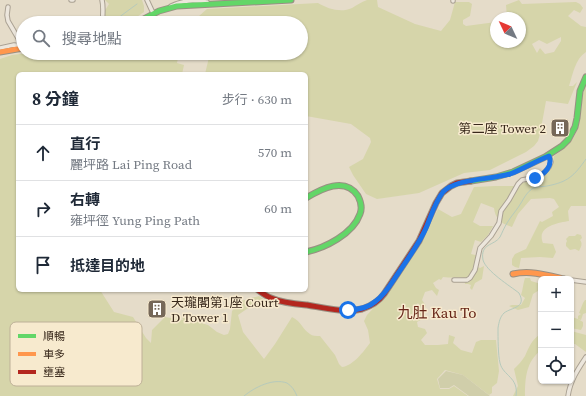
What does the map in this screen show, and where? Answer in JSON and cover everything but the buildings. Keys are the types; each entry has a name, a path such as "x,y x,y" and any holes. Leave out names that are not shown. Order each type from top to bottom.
{"street":[{"path":"102,0 104,6 102,16"},
{"path":"147,0 153,13"},
{"path":"148,16 170,6 291,0"},
{"path":"8,7 8,21 16,35"},
{"path":"0,48 16,46"},
{"path":"0,52 16,48"},
{"path":"260,292 268,297 285,302 348,310 367,307 380,298 391,284 418,243 426,229 438,200 446,189 459,183 495,178 511,173 549,156 567,141 577,120 580,92 586,77"},
{"path":"454,280 467,280 470,278 475,270 480,248 491,236 499,223 501,211 518,184 522,180 538,177 543,174 549,167 549,156"},
{"path":"308,197 317,191 331,186 346,186 357,195 361,204 361,209 358,220 347,232 321,248 308,252"},
{"path":"513,274 525,272 547,276"},
{"path":"574,281 586,282"},
{"path":"568,396 576,371 586,357"}],"green space":[{"path":"105,0 142,0 144,12 138,16 106,16 104,12 109,4"},
{"path":"367,0 377,0 378,7 415,24 441,31 450,20 455,2 469,2 472,4 470,16 463,20 463,24 466,26 490,23 490,48 526,48 526,12 507,12 506,5 519,0 522,4 576,2 583,8 580,13 574,10 568,16 581,26 586,27 586,52 579,59 573,72 569,86 573,86 577,82 568,104 546,101 538,141 526,152 490,170 464,173 419,193 377,199 366,194 349,167 363,159 371,142 370,138 351,124 308,116 308,72 205,72 208,60 308,60 308,16 199,16 207,9 318,3 330,9 343,10 352,8","holes":["561,37 561,41 554,52 545,54 540,48 537,53 532,44 539,40 547,44"]},
{"path":"16,54 16,60 178,60 177,63 184,65 182,72 16,72 16,292 101,292 114,312 133,317 136,322 10,322 10,386 142,386 142,332 151,343 152,330 165,317 183,320 182,317 208,325 224,335 228,334 232,311 241,301 259,296 271,304 254,304 238,315 243,332 264,359 292,317 298,321 311,335 320,336 335,355 342,367 350,364 358,358 370,343 368,330 364,321 367,315 384,297 424,237 438,209 452,217 461,214 474,187 516,186 543,177 549,171 553,163 554,156 572,140 578,129 583,94 586,84 586,206 571,206 568,211 569,221 554,224 545,229 542,237 543,243 553,244 556,252 553,258 521,258 519,268 512,265 512,259 515,254 526,249 540,221 542,222 553,216 552,212 559,207 554,199 531,199 518,214 512,227 497,218 494,208 481,203 473,222 480,226 493,226 488,235 481,242 475,240 471,254 479,256 478,267 480,268 484,266 482,279 475,283 472,290 470,288 471,285 465,284 464,278 443,277 441,280 439,279 433,283 439,290 437,296 432,290 425,292 422,300 426,306 422,309 418,303 413,308 414,313 420,312 424,318 417,322 418,327 425,329 427,333 421,340 425,345 448,344 449,335 455,337 453,343 461,350 472,353 476,342 481,340 496,340 499,371 497,383 492,387 492,393 489,395 463,375 445,370 437,379 440,389 449,389 454,386 468,396 0,396 0,59"},
{"path":"577,234 581,235 582,238 580,240 582,244 579,251 575,249 570,250 566,246 566,239 569,236 575,236"},
{"path":"525,278 530,278 531,281 538,283 538,291 533,294 529,307 518,310 509,306 521,305 525,298 521,295"},
{"path":"586,300 586,313 583,314 581,320 578,319 578,316 581,314 579,313 583,303"},
{"path":"574,318 583,322 581,330 574,329"},
{"path":"574,332 586,335 586,352 575,344"},
{"path":"538,336 538,353 532,360 527,371 525,396 513,396 518,386 514,369 524,358 533,341"}],"shaded area":[{"path":"446,371 463,375 490,396 469,396 454,385 449,388 440,388 438,379"}],"waterway":[{"path":"121,16 137,4"},
{"path":"516,396 515,385 504,371 500,363 498,351 498,328 504,313 518,306 521,302 521,298 519,293 493,273 485,264 483,260 484,250 500,237 509,220 530,190 535,187 547,186 565,180 574,174 586,159"},
{"path":"244,396 253,389 264,384 276,382 287,383 297,396"}],"traffic: fast":[{"path":"149,16 159,11 177,6 291,0"},
{"path":"471,181 496,177 513,172 545,157 562,146 568,140 575,127 580,91 586,77"},
{"path":"308,197 326,188 340,185 353,190 358,196 361,208 360,214 356,221 345,234 330,243 308,251"}],"traffic: slow":[{"path":"0,52 16,49"},
{"path":"513,274 532,273 550,276"}],"traffic: jam":[{"path":"261,292 280,301 328,309 355,310 369,306 382,297 419,241 442,193 457,183 471,181"}],"place":[{"name":"第二座 Tower 2","path":"560,128"},
{"name":"天瓏閣第1座 Court D Tower 1","path":"157,309"}],"district":[{"name":"九肚 Kau To","path":"437,313"}],"route":[{"path":"348,310 367,307 377,301 385,293 418,243 426,229 436,204 448,188 463,182 495,178 511,173 549,156 549,167 543,174 535,178"}]}
